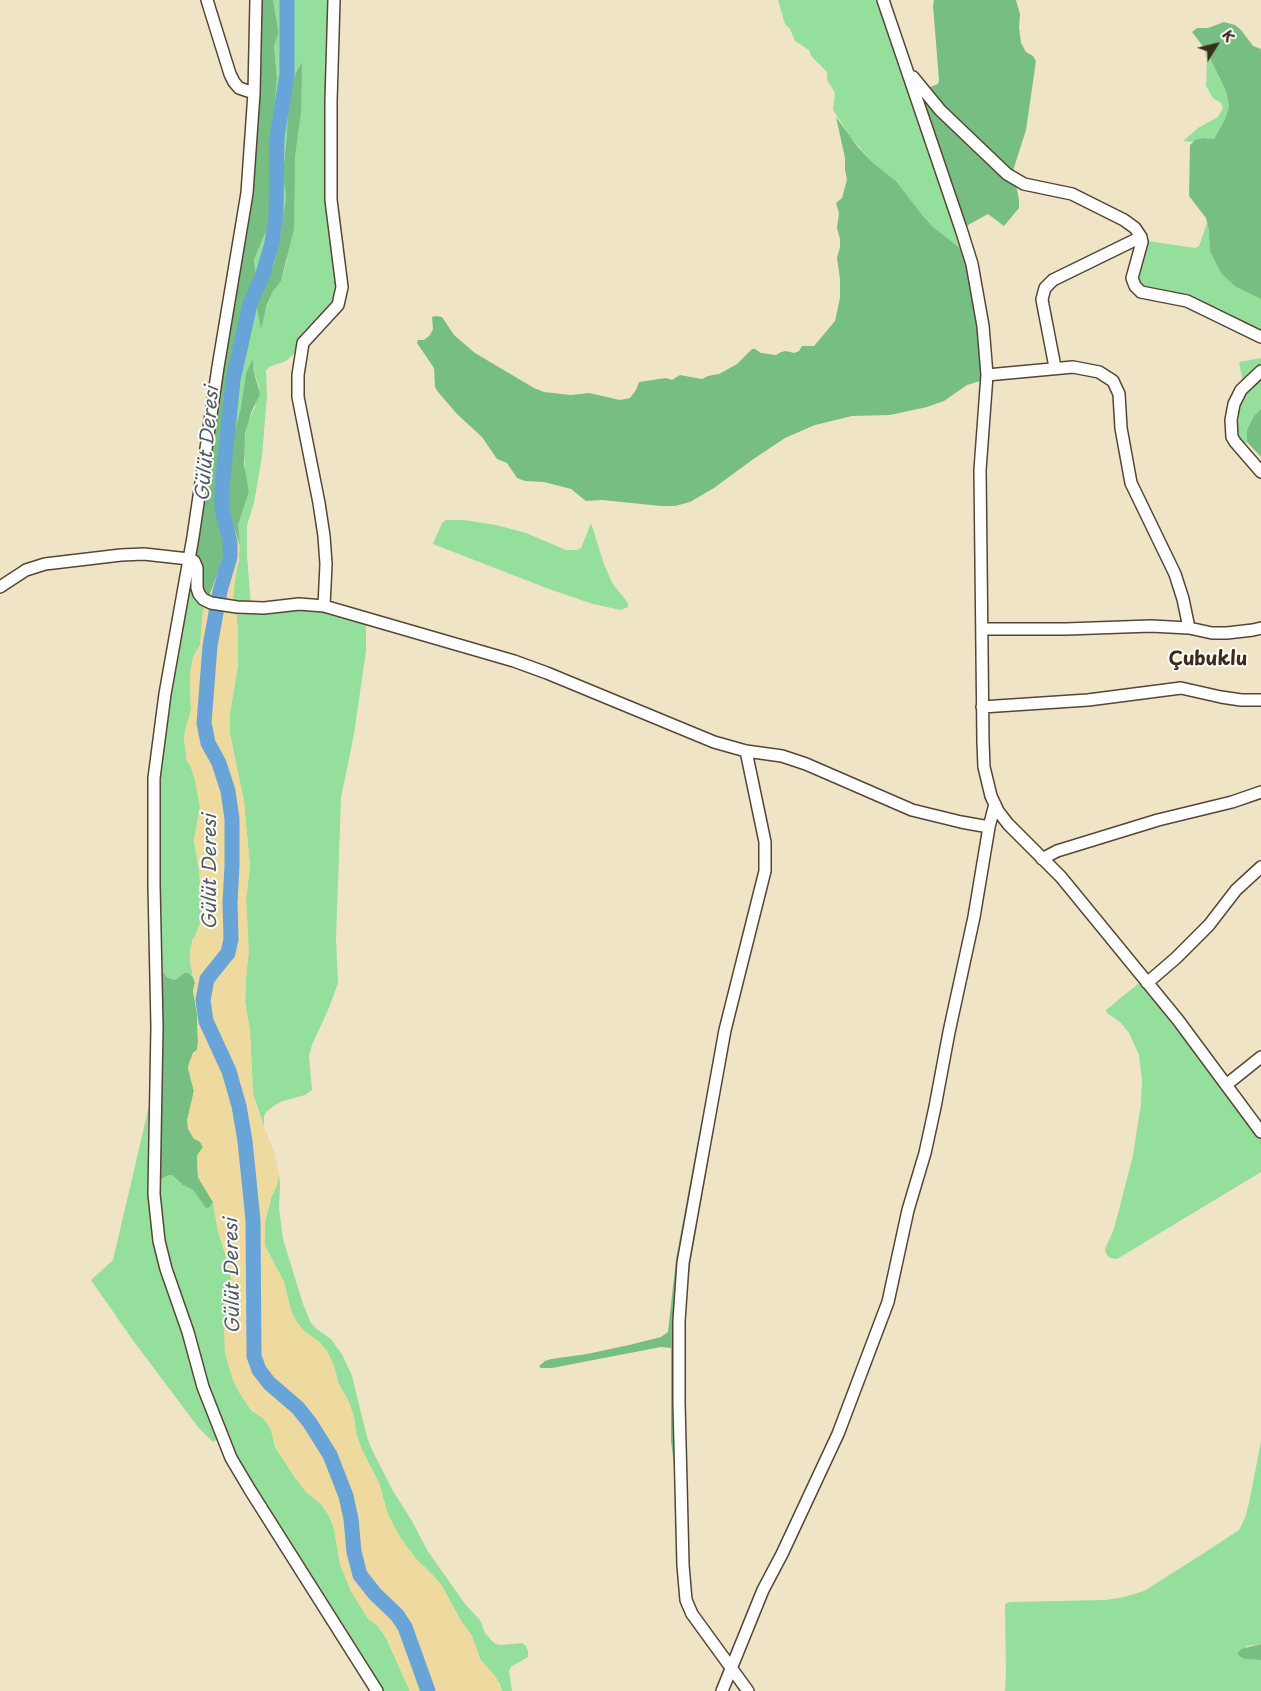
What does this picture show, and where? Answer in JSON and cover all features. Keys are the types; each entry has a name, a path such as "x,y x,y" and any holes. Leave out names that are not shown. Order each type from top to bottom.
{"street":[{"path":"207,0 234,82 239,88 254,93"},
{"path":"256,0 254,93 248,193 218,367 189,559 165,694 154,778 157,1027 154,1194 159,1241 166,1270 188,1332 202,1387 231,1458 377,1691"},
{"path":"324,606 326,564 324,536 298,397 298,375 303,343 338,305 342,287 332,200 331,101 334,0"},
{"path":"883,0 908,69 972,264 981,308 987,375 980,470 982,707 984,767 987,784 995,804 1008,824 1061,877 1178,1020 1261,1132"},
{"path":"908,69 940,110 1007,174 1024,184 1072,194 1130,224 1139,232 1141,237 1140,249 1132,278 1137,289 1146,294 1187,301 1261,337"},
{"path":"1055,367 1042,300 1045,288 1053,280 1141,237"},
{"path":"987,375 1072,366 1098,372 1108,377 1116,387 1119,394 1122,436 1131,483 1175,574 1189,628"},
{"path":"1261,371 1246,384 1237,396 1231,420 1232,437 1261,472"},
{"path":"0,587 26,570 45,564 144,554 189,559 194,562 197,568 197,588 199,594 203,599 211,603 237,607 264,608 299,604 324,606 514,661 714,742 746,751 793,759 912,810 989,827"},
{"path":"982,629 1150,626 1189,628 1212,633 1227,633 1261,628"},
{"path":"982,707 1088,700 1181,688 1220,697 1261,700"},
{"path":"746,751 765,842 765,871 725,1030 683,1263 679,1321 679,1403 684,1593 688,1608 748,1691"},
{"path":"1042,859 1057,851 1158,820 1232,802 1261,792"},
{"path":"722,1691 763,1590 782,1554 838,1434 888,1302 908,1210 925,1153 935,1107 995,804"},
{"path":"1147,983 1176,958 1209,925 1236,890 1261,867"},
{"path":"1226,1085 1261,1057"}],"green space":[{"path":"256,0 273,0 278,28 278,35 274,46 277,78 272,137 270,214 266,231 254,260 256,278 251,288 230,379 217,489 217,511 225,547 219,570 206,601 199,594 193,537 247,193"},
{"path":"273,0 334,0 331,101 341,297 294,354 286,361 269,367 266,370 267,396 262,456 254,503 247,525 251,607 299,604 366,619 366,651 354,734 341,798 336,939 338,983 309,1056 312,1090 305,1095 275,1105 266,1112 264,1126 253,1094 250,1032 245,1002 248,936 246,899 250,867 244,802 230,734 230,713 238,664 238,628 233,597 234,581 239,559 238,525 249,492 245,474 244,443 248,422 255,407 259,387 253,369 253,360 246,373 241,407 232,443 227,505 229,511 223,509 217,511 217,489 230,379 256,278 254,260 266,231 270,214 272,137 277,78 274,46 278,35","holes":["301,63 301,113 295,158 287,260 281,281 272,293 263,319 260,318 256,302 263,290 266,278 274,265 286,197 283,166 287,133 288,98 296,72"]},
{"path":"778,0 883,0 964,251 933,227 896,181 872,162 850,136 833,110 835,93 827,80 827,72 811,56 809,50 795,41 790,29 785,24"},
{"path":"934,0 1016,0 1020,14 1021,43 1026,52 1033,56 1036,61 1026,130 1011,177 1015,180 1019,208 1004,226 988,214 961,229 916,80 930,87 938,84 939,80"},
{"path":"1224,22 1235,25 1253,46 1261,49 1261,299 1236,287 1221,273 1210,251 1206,218 1189,196 1190,145 1195,140 1203,138 1214,139 1225,119 1229,106 1226,91 1206,50 1192,32 1197,28 1208,28"},
{"path":"1198,39 1206,50 1226,91 1229,106 1225,119 1214,139 1203,138 1191,142 1183,141 1198,128 1218,117 1223,108 1221,103 1213,98 1206,86 1207,61 1205,51"},
{"path":"302,62 301,113 295,158 294,229 281,281 272,293 267,305 261,329 256,302 263,290 266,278 274,265 281,232 286,197 283,174 288,98 296,72"},
{"path":"836,117 858,147 872,162 896,181 933,227 964,251 972,264 987,383 980,381 967,385 944,401 927,407 890,415 852,416 815,425 785,438 714,488 690,502 675,506 602,500 586,501 571,489 517,478 507,463 497,459 482,437 457,414 438,392 435,387 434,368 417,343 418,340 424,340 430,335 433,329 432,317 436,316 442,317 454,335 475,353 534,388 544,392 571,395 589,393 620,400 630,398 639,382 666,378 672,380 680,375 702,379 719,374 737,364 752,349 761,353 776,355 786,351 794,353 799,351 802,346 814,346 835,321 840,298 837,258 840,247 837,228 839,213 836,203 842,198 847,180 845,158"},
{"path":"1207,223 1236,287 1261,299 1261,337 1195,304 1141,292 1134,270 1141,240 1195,248 1199,246"},
{"path":"1261,358 1261,409 1254,416 1248,430 1247,442 1239,447 1232,437 1243,382 1239,362"},
{"path":"253,359 253,369 260,394 251,413 245,434 244,464 249,492 238,525 240,546 227,505 232,443 241,407 246,373"},
{"path":"1261,409 1261,457 1247,442 1247,430 1254,416"},
{"path":"446,520 464,520 496,525 526,533 566,550 581,548 591,523 612,583 628,603 628,607 621,610 593,604 433,544 442,523"},
{"path":"189,559 206,601 200,645 193,657 190,684 191,709 184,739 187,761 195,780 200,807 194,840 203,915 192,941 190,961 193,977 188,973 184,973 174,980 167,977 156,964 154,778"},
{"path":"156,964 167,977 174,980 184,973 188,973 193,977 195,983 193,991 197,1013 198,1043 197,1050 193,1053 188,1068 194,1091 187,1121 203,1147 197,1156 198,1177 213,1202 210,1207 206,1208 193,1190 183,1185 172,1175 163,1178 154,1187"},
{"path":"1144,979 1261,1132 1261,1172 1117,1259 1110,1258 1106,1254 1105,1249 1114,1229 1133,1155 1141,1104 1142,1080 1139,1055 1129,1033 1106,1010"},
{"path":"156,1076 155,1187 163,1178 172,1175 183,1185 193,1190 202,1202 210,1207 213,1202 218,1231 228,1263 234,1293 232,1309 225,1322 233,1380 251,1410 265,1420 271,1430 275,1447 294,1476 306,1492 321,1504 328,1514 334,1528 340,1564 351,1591 368,1618 378,1626 386,1638 410,1691 377,1691 222,1437 213,1442 198,1427 132,1339 91,1280 113,1260"},
{"path":"710,1106 709,1157 690,1265 684,1320 687,1509 685,1523 676,1481 671,1441 671,1348 661,1347 552,1368 541,1368 539,1366 551,1359 629,1345 661,1337 668,1332 676,1259 695,1156 701,1125"},
{"path":"279,1174 279,1207 283,1239 303,1304 311,1323 331,1339 343,1356 352,1376 372,1450 427,1550 465,1604 480,1620 485,1633 492,1641 501,1645 522,1643 526,1646 528,1657 512,1666 509,1670 512,1691 502,1691 500,1684 480,1659 472,1636 461,1621 442,1586 417,1560 401,1539 388,1515 379,1483 361,1448 356,1433 354,1417 348,1400 338,1383 327,1351 319,1342 304,1331 291,1311 284,1282 265,1246 265,1222"},
{"path":"1261,1441 1261,1644 1246,1646 1245,1659 1261,1660 1261,1691 1005,1691 1005,1604 1010,1602 1106,1600 1124,1597 1144,1591 1201,1555 1239,1530 1249,1503"},
{"path":"1261,1644 1261,1660 1245,1659 1239,1656 1238,1653 1241,1649"}],"sand":[{"path":"220,509 229,511 240,546 233,597 237,619 238,664 230,713 230,734 244,802 250,867 246,899 249,952 245,1002 250,1032 253,1094 274,1151 279,1174 265,1222 265,1246 284,1282 291,1311 296,1321 304,1331 319,1342 327,1351 334,1366 338,1383 348,1400 354,1417 356,1433 361,1448 379,1483 388,1515 401,1539 417,1560 442,1586 461,1621 472,1636 480,1659 496,1677 502,1691 410,1691 386,1638 378,1626 368,1619 351,1591 340,1564 334,1528 328,1514 321,1504 306,1492 275,1447 271,1430 265,1420 252,1410 239,1392 225,1354 225,1322 232,1309 234,1293 228,1263 218,1231 213,1202 198,1177 197,1156 203,1147 201,1142 194,1139 188,1129 187,1121 194,1091 188,1068 190,1060 197,1050 198,1043 197,1013 193,991 195,983 190,961 190,949 203,915 194,840 200,807 195,780 187,761 184,739 191,709 190,673 193,657 200,645 203,612 219,570 225,547 217,511"}],"waterway":[{"name":"Gülüt Deresi","path":"287,0 287,74 277,137 276,215 272,243 263,274 250,304 233,380 222,488 222,509 230,542 230,557 220,591 210,646 204,723 208,743 219,763 228,791 232,819 231,939 228,953 207,979 203,1000 206,1021 229,1071 239,1106 245,1141 253,1220 254,1356 259,1370 269,1383 298,1408 330,1455 346,1496 351,1519 354,1552 360,1575 375,1594 397,1615 405,1627 428,1691"}],"district":[{"name":"Çubuklu","path":"1208,660"}]}
